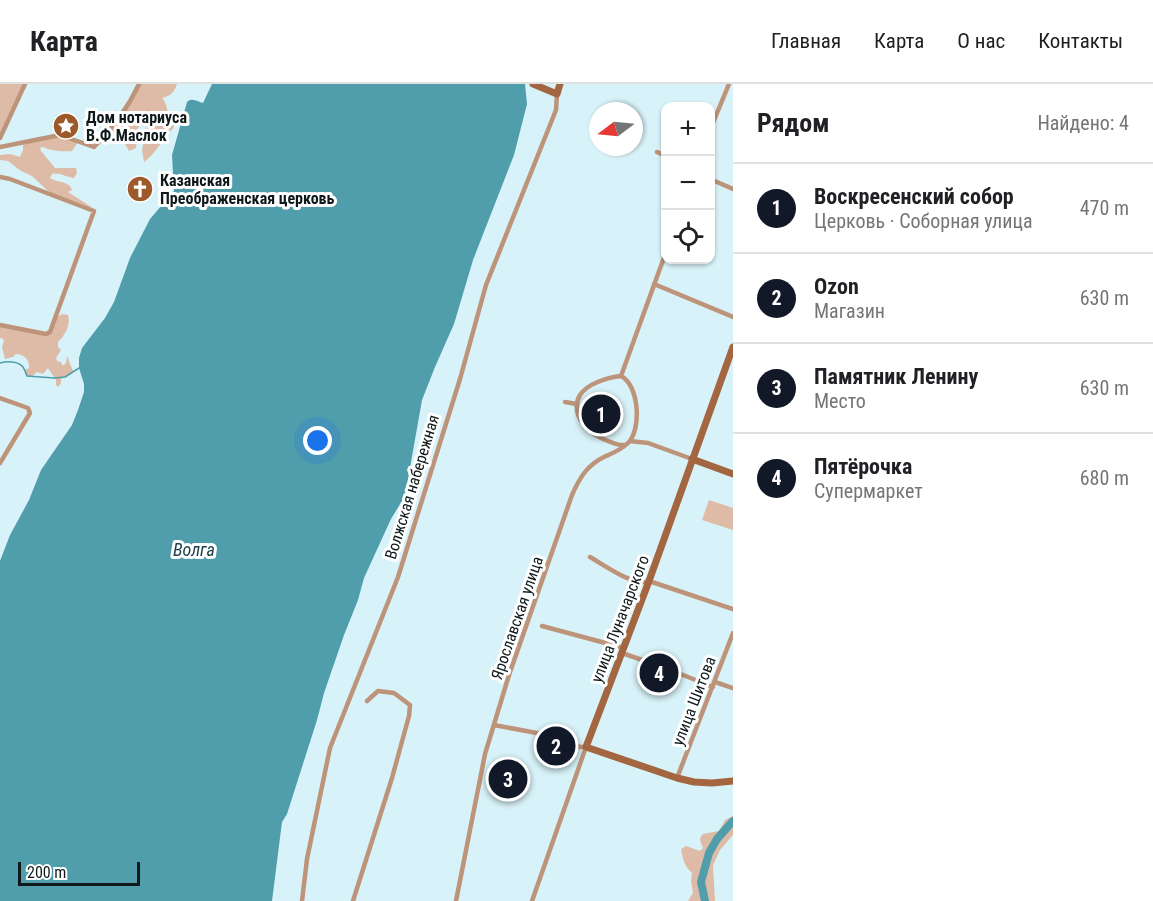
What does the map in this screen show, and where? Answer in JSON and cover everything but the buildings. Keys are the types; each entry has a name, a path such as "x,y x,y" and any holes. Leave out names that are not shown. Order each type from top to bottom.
{"street":[{"path":"0,138 25,84"},
{"path":"0,147 60,135 94,147 121,117 139,84"},
{"path":"533,84 557,94"},
{"name":"Волжская набережная","path":"302,901 330,748 398,577 460,379 486,285 556,110 557,94 561,84"},
{"path":"715,120 729,84"},
{"path":"657,152 661,154"},
{"path":"0,177 94,211 49,334 0,325"},
{"path":"715,181 733,189"},
{"path":"621,375 662,264"},
{"path":"654,284 733,317"},
{"name":"улица Луначарского","path":"532,901 733,347"},
{"path":"621,375 608,379 581,394 577,411 582,422 592,432 618,445 648,443 733,474"},
{"path":"621,375 632,386 636,405 634,433 627,443"},
{"path":"0,398 30,410 29,416 0,463"},
{"path":"565,402 577,404"},
{"name":"Ярославская улица","path":"456,901 485,753 509,675 576,485 591,466 603,457 620,450 627,443"},
{"path":"590,557 635,581 644,583 649,581 733,609"},
{"path":"542,626 623,651 714,684 733,688"},
{"name":"улица Шитова","path":"677,778 733,633"},
{"path":"353,901 392,778 410,705 394,693 378,692 367,701"},
{"path":"494,725 542,734 694,782 733,781"}],"shaded area":[{"path":"0,84 23,84 0,133"},
{"path":"140,84 177,84 171,94 162,98 167,109 167,121 174,122 174,127 144,162 142,150 147,126 141,124 138,128 136,148 129,151 125,144 130,135 108,142 106,138"},
{"path":"60,136 78,142 72,151 57,151 43,147 40,148 41,151 55,168 76,168 77,173 74,178 52,174 50,178 70,186 72,190 68,192 93,208 50,193 32,176 8,161 0,160 0,155 10,154 20,157 23,144"},
{"path":"62,314 68,315 69,322 58,342 61,350 56,358 64,365 67,356 73,371 61,379 58,387 48,368 43,374 37,372 31,377 25,373 29,365 24,356 16,354 5,359 0,326 46,335 57,317"},
{"path":"709,500 733,508 733,530 702,520"},
{"path":"733,816 733,835 720,850 713,865 715,901 688,901 693,893 692,873 683,859 681,849 686,846 700,851 703,848 701,836 719,831 725,820"}],"water":[{"name":"Волга","path":"212,84 525,84 527,104 514,155 473,260 454,324 422,400 405,496 391,519 364,578 324,693 287,814 282,822 272,901 0,901 0,561 41,470 72,425 78,410 84,392 79,368 82,348 114,302 130,258 150,219 174,191 172,155 187,102 193,100 203,103"}],"waterway":[{"path":"0,363 18,364 23,367 27,376 54,378 65,377 79,368"},
{"path":"705,901 701,882 709,853 717,839 733,821"}],"place":[{"name":"Дом нотариуса В.Ф.Маслок","path":"66,126"},
{"name":"Казанская Преображенская церковь","path":"140,189"},
{"name":"Воскресенский собор","path":"601,414"},
{"name":"Пятёрочка","path":"659,673"},
{"name":"Ozon","path":"556,746"},
{"name":"Памятник Ленину","path":"508,779"}]}
